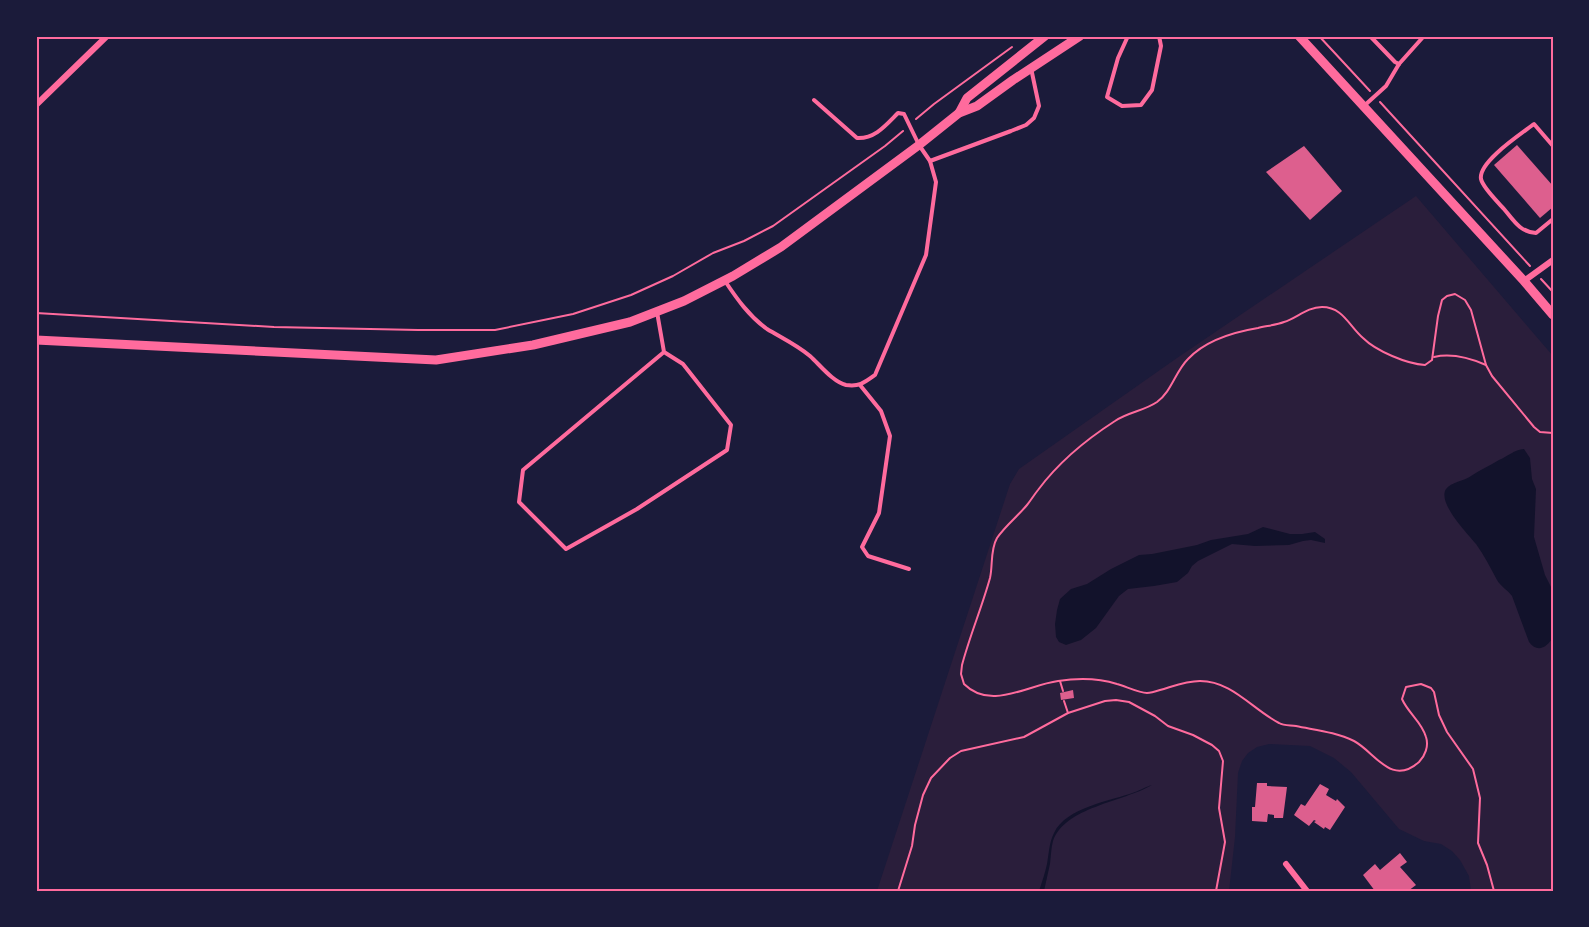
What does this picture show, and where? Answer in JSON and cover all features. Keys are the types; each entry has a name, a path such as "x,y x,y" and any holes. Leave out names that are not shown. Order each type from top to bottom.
{"street":[{"path":"36,105 107,36"},
{"path":"959,113 967,98 1045,36"},
{"path":"36,340 436,360 533,345 630,322 684,301 781,247 959,113 977,106 1080,36"},
{"path":"1299,36 1553,315"},
{"path":"1524,281 1553,260"},
{"path":"1286,864 1307,891"}],"lane":[{"path":"1128,36 1118,58 1107,97 1122,106 1141,105 1152,90 1161,46 1159,36"},
{"path":"1371,36 1395,62 1399,63"},
{"path":"1364,106 1386,86 1399,63 1424,36"},
{"path":"930,160 1026,125 1034,118 1039,106 1031,68"},
{"path":"814,100 857,138 865,138 882,129 898,113 904,114 919,145 930,160 936,182 926,255 875,375 860,386"},
{"path":"1553,146 1534,124 1489,161 1481,172 1482,182 1517,225 1527,232 1536,233 1553,219"},
{"path":"724,280 741,304 756,319 768,329 796,345 826,372 844,384 860,386 881,411 890,436 879,513 862,547 868,556 909,569"},
{"path":"657,311 664,352 683,364 731,425 727,450 637,509 566,549 519,502 523,470 664,352"}],"path":[{"path":"1319,36 1553,292"},
{"path":"36,313 274,327 418,330 495,330 573,314 631,296 713,253 773,226 885,146 934,104 1015,45"},
{"path":"1494,891 1478,843 1480,798 1473,769 1447,732 1439,715 1434,692 1427,686 1406,687 1402,699 1423,729 1427,739 1424,757 1412,767 1396,770 1387,768 1354,741 1322,731 1280,723 1231,689 1216,682 1190,681 1147,693 1114,683 1088,679 1060,681 992,697 978,694 968,688 961,674 989,580 995,540 1027,505 1038,489 1088,440 1114,421 1148,408 1162,398 1189,358 1206,346 1241,331 1282,323 1312,308 1330,308 1345,316 1362,338 1374,346 1393,356 1421,365 1429,363 1433,358 1442,300 1455,294 1465,300 1472,310 1486,365 1498,386 1534,427 1540,432 1553,433"},
{"path":"1433,358 1449,356 1471,359 1486,365"},
{"path":"1060,681 1063,691"},
{"path":"898,891 912,846 923,795 930,778 938,768 961,751 1024,737 1068,713 1105,701 1116,700 1129,702 1168,726 1193,735 1219,751 1223,761 1219,808 1225,842 1216,891"},
{"path":"1064,701 1068,713"}],"shaded area":[{"path":"1416,196 1553,356 1553,891 1471,891 1469,876 1452,851 1441,844 1424,841 1399,829 1351,772 1334,758 1310,746 1269,744 1257,747 1248,753 1238,773 1235,837 1229,891 877,891 1010,484 1019,469 1177,358"},
{"path":"1524,449 1530,458 1532,479 1536,489 1534,537 1545,575 1553,591 1553,637 1542,648 1535,647 1529,642 1512,596 1499,582 1479,548 1449,510 1444,495 1446,489 1451,485"},
{"path":"1263,527 1290,534 1315,532 1325,539 1325,543 1311,540 1289,545 1232,544 1198,561 1177,582 1128,589 1119,596 1096,628 1081,640 1066,645 1059,642 1056,637 1055,624 1060,599 1071,589 1087,584 1139,555 1248,534"},
{"path":"1152,785 1069,820 1053,841 1044,891 1039,891 1051,841 1060,824 1068,817 1090,806"}],"building":[{"path":"1517,145 1553,186 1553,207 1540,218 1494,165"},
{"path":"1304,146 1342,191 1310,220 1266,172"},
{"path":"1073,690 1074,698 1061,700 1060,693"},
{"path":"1257,783 1287,787 1283,818 1274,818 1274,815 1268,814 1267,822 1252,821 1252,807 1255,807"},
{"path":"1320,784 1329,789 1326,795 1336,801 1337,799 1345,807 1330,830 1325,827 1324,829 1314,820 1309,826 1294,815 1301,804 1305,806"},
{"path":"1400,853 1407,862 1400,867 1416,885 1408,891 1375,891 1363,875 1375,864 1380,870"}]}
